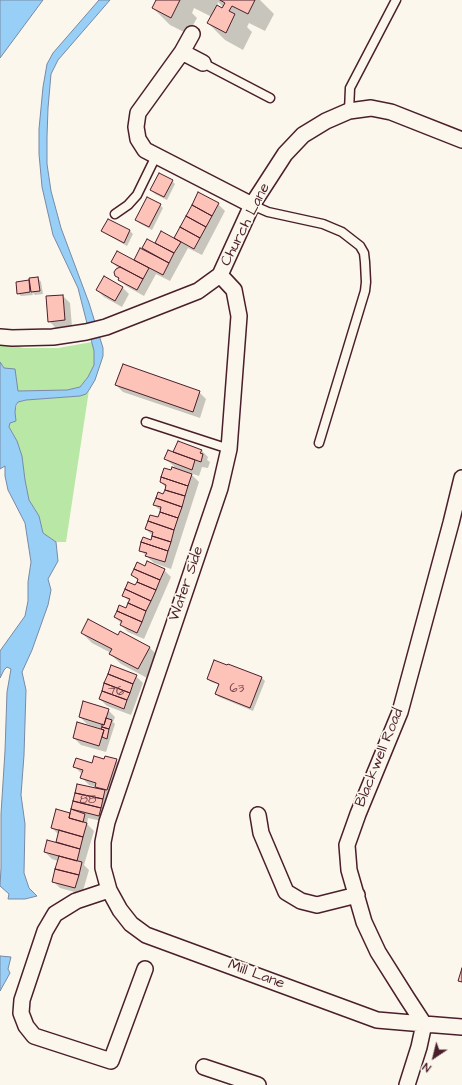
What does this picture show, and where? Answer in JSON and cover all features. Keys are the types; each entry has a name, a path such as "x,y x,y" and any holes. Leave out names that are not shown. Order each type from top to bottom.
{"street":[{"path":"192,34 182,52 138,113 136,127 138,140 145,150 252,206"},
{"path":"182,52 203,63"},
{"name":"Church Lane","path":"6,338 53,337 86,332 106,327 198,291 220,275 252,206 285,154 303,135 349,111 371,108 391,112 462,140"},
{"name":"Water Side","path":"109,890 103,868 102,842 107,822 220,488 228,449 239,316 234,290 220,275"},
{"name":"Blackwell Road","path":"424,1024 378,952 364,922 349,870 347,845 358,814 400,712 462,478"},
{"path":"258,815 261,833 286,892 302,901 317,905 357,895"},
{"path":"109,890 76,901 55,914 45,931 22,1000 21,1013 26,1026 34,1036 108,1066 145,969"},
{"name":"Mill Lane","path":"109,890 120,910 131,924 146,935 377,1020 462,1027"},
{"path":"407,1085 419,1047 424,1024"},
{"path":"204,1067 258,1085"}],"lane":[{"path":"349,111 350,88 396,0"},
{"path":"203,63 270,98"},
{"path":"115,214 128,205 137,196 156,156"},
{"path":"252,206 268,212 323,224 342,232 360,246 364,253 366,262 365,291 319,443"},
{"path":"146,422 228,449"}],"green space":[{"path":"92,342 94,351 94,365 88,377 80,387 67,390 18,391 0,362 0,343 24,348 58,348"},
{"path":"89,390 66,542 56,542 43,533 39,516 29,500 22,456 17,441 9,427 10,423 16,421 15,412 18,402 26,400 79,396 86,394"}],"water":[{"path":"0,0 43,0 0,58"},
{"path":"99,0 110,0 58,60 51,74 48,108 47,164 51,191 61,228 89,303 103,348 103,356 95,380 86,394 80,396 26,400 18,402 15,412 16,421 10,423 9,427 17,441 22,456 29,500 39,516 43,533 56,542 58,561 48,579 51,590 48,605 32,650 22,672 26,690 21,795 25,824 24,873 29,888 37,896 25,899 8,899 9,894 0,886 1,814 7,692 11,669 7,667 0,678 0,651 25,616 28,601 28,582 31,562 25,523 8,490 5,476 5,466 0,469 0,362 4,368 15,369 18,391 67,390 80,387 88,377 94,365 94,351 78,288 53,235 42,187 39,154 39,129 47,64 53,53"},
{"path":"0,956 11,957 8,969 10,973 0,991"}],"building":[{"path":"156,0 180,0 171,18 152,8"},
{"path":"220,0 255,0 248,14 232,6 229,11 235,14 226,33 207,23 217,5 222,8 225,3"},
{"path":"159,173 173,180 164,197 150,190"},
{"path":"198,192 219,203 212,216 192,205"},
{"path":"147,197 161,204 149,227 135,220"},
{"path":"192,205 212,216 206,227 186,216"},
{"path":"186,216 206,227 200,238 180,227"},
{"path":"108,219 130,230 124,243 101,231"},
{"path":"180,227 200,238 194,249 174,238"},
{"path":"161,231 181,242 174,253 155,243"},
{"path":"147,239 174,253 169,263 142,248"},
{"path":"140,248 169,263 163,275 134,260"},
{"path":"117,251 149,268 143,279 111,262"},
{"path":"120,267 143,279 137,290 118,280 119,278 115,276 114,272"},
{"path":"104,276 123,287 115,301 96,290"},
{"path":"38,277 40,291 31,292 29,278"},
{"path":"29,280 30,292 17,294 16,282"},
{"path":"63,295 65,320 48,322 46,296"},
{"path":"123,364 200,391 193,412 115,385"},
{"path":"178,441 202,450 200,453 203,454 201,462 173,452"},
{"path":"168,450 195,460 192,470 164,459"},
{"path":"172,467 192,474 188,486 161,477 164,468 171,470"},
{"path":"161,477 188,486 185,496 165,490 166,485 160,482"},
{"path":"165,490 185,496 182,507 156,498 158,492 163,494"},
{"path":"156,498 182,507 178,518 160,512 161,507 153,505"},
{"path":"160,512 178,518 174,530 148,521 150,515 158,517"},
{"path":"148,521 174,530 171,542 152,536 153,532 145,529"},
{"path":"152,536 171,542 168,551 141,542 143,537 151,540"},
{"path":"141,542 168,551 165,562 145,556 147,553 139,551"},
{"path":"147,561 165,569 160,580 134,569 137,562 145,566"},
{"path":"134,569 160,580 156,590 137,582 138,579 131,575"},
{"path":"128,582 135,585 137,582 156,590 151,601 125,589"},
{"path":"125,589 151,601 146,611 128,603 130,599 122,596"},
{"path":"128,603 146,611 142,622 117,611 119,605 126,608"},
{"path":"117,611 142,622 137,633 120,625 122,621 114,617"},
{"path":"88,619 118,635 120,631 150,647 138,669 109,654 112,649 81,633"},
{"path":"214,660 262,677 250,708 215,694 219,684 207,679"},
{"path":"111,665 137,675 133,684 108,674"},
{"path":"108,674 133,684 130,693 104,683"},
{"path":"104,683 130,693 127,700 102,691"},
{"path":"102,691 127,700 124,709 99,699"},
{"path":"83,701 109,709 104,725 79,717"},
{"path":"106,718 112,720 109,729 102,727 102,724 104,725"},
{"path":"77,722 104,730 99,746 73,738"},
{"path":"102,727 109,729 107,739 102,737 104,730 101,729"},
{"path":"94,756 104,759 105,756 117,759 107,790 95,787 96,783 80,778 83,770 73,767 76,758 92,763"},
{"path":"77,784 105,790 103,799 75,793"},
{"path":"75,793 103,799 101,808 73,801"},
{"path":"73,801 101,808 99,816 71,809"},
{"path":"56,809 70,813 69,818 87,823 83,837 51,828"},
{"path":"71,809 85,814 83,822 69,818"},
{"path":"59,830 83,837 80,849 56,842"},
{"path":"47,840 80,849 77,861 44,852"},
{"path":"59,856 82,862 79,875 55,869"},
{"path":"55,869 79,875 75,888 52,882"},
{"path":"462,968 462,982 458,981"}]}
